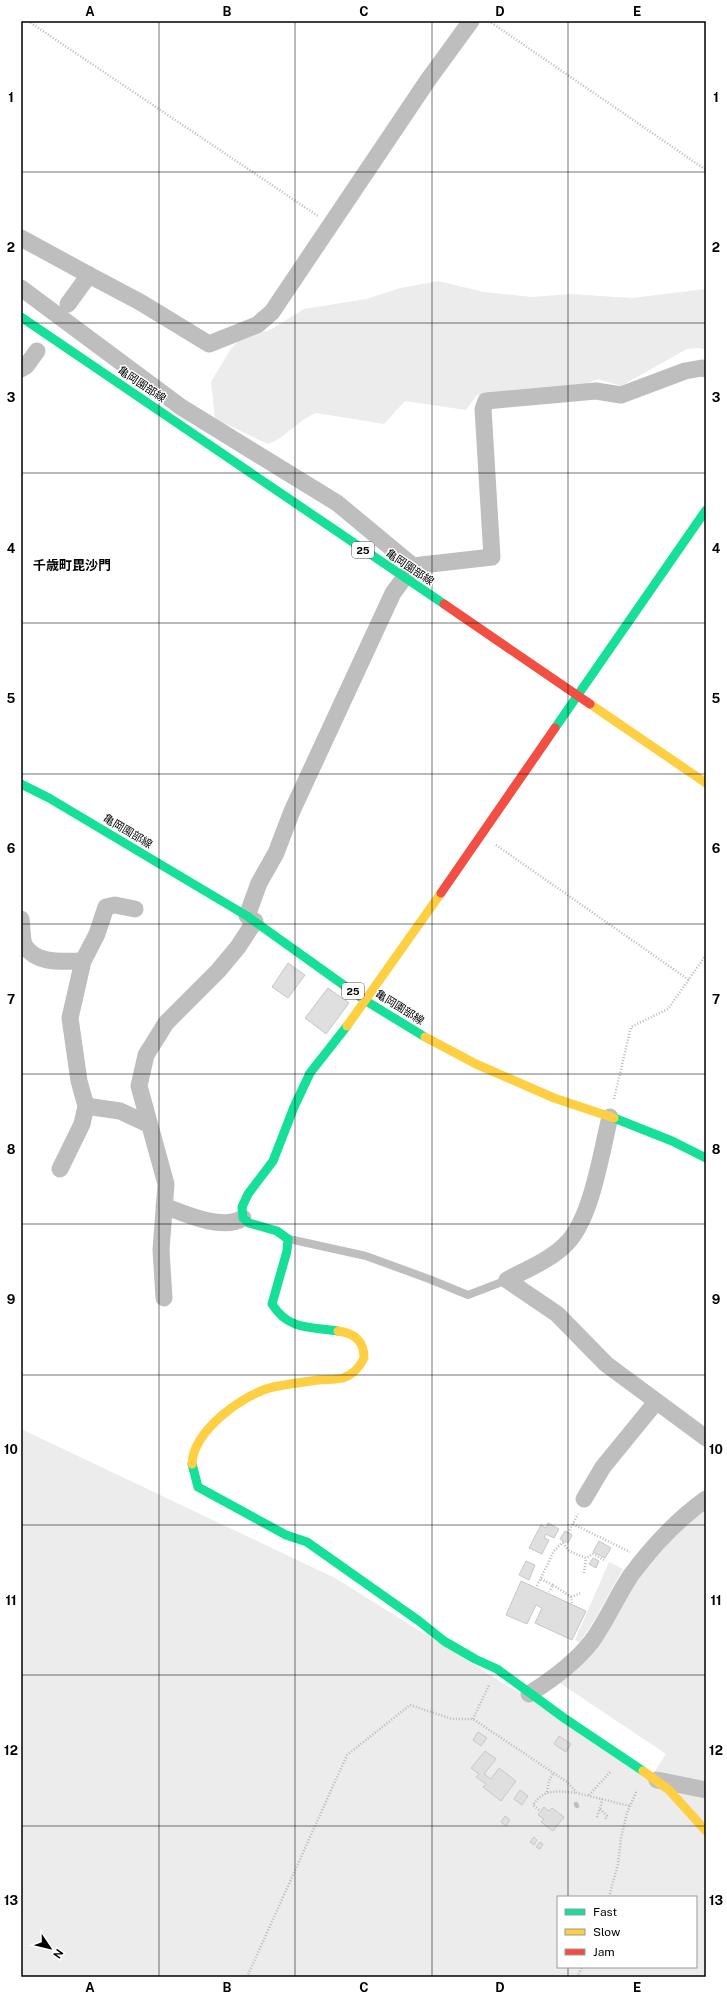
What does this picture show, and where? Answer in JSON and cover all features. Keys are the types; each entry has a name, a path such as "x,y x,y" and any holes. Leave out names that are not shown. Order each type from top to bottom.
{"street":[{"path":"21,238 140,302 209,344 257,325 272,312 332,225 428,80 471,21"},
{"path":"68,304 89,274"},
{"path":"21,288 181,407 337,503 409,572"},
{"name":"亀岡園部線","path":"21,316 409,572 578,695 706,783"},
{"path":"21,369 26,366 37,351"},
{"path":"164,1298 161,1250 166,1184 162,1164 148,1124 139,1086 146,1055 166,1023 218,971 238,947 251,918 259,883 276,853 292,811 390,600 409,572 492,557 483,409 486,401 596,391 621,395 684,371 702,368 706,369"},
{"path":"706,510 482,836 366,1001 310,1073 294,1107 273,1161 248,1194 242,1207 244,1218 249,1223 277,1231 288,1239 287,1251 272,1304 278,1314 291,1324 350,1333 358,1339 363,1347 365,1356 361,1365 353,1374 343,1378 269,1389 228,1410 198,1443 193,1457 193,1473 198,1487 286,1535 307,1542 444,1641 475,1659 497,1669 529,1694 669,1790 706,1831"},
{"name":"亀岡園部線","path":"21,784 49,798 251,918 366,1001 411,1030 476,1064 554,1098 610,1117 672,1141 706,1158"},
{"path":"60,1170 82,1124 86,1106 78,1081 70,1018 82,961 97,934 106,908 115,905 135,909"},
{"path":"21,919 22,945 33,955 48,961 82,961"},
{"path":"86,1106 120,1111 148,1124"},
{"path":"610,1117 590,1198 579,1225 567,1243 552,1255 507,1280 557,1314 606,1364 706,1438"},
{"path":"164,1206 199,1220 236,1222 244,1218"},
{"path":"584,1499 603,1467 656,1402"},
{"path":"529,1694 566,1668 592,1641 631,1575 692,1509 706,1498"},
{"path":"652,1777 706,1790"}],"lane":[{"path":"288,1239 366,1256 468,1295 507,1280"}],"path":[{"path":"28,21 332,225"},
{"path":"489,21 706,170"},
{"path":"482,836 689,980"},
{"path":"610,1117 632,1027 668,1009 706,955"},
{"path":"568,1533 573,1523 645,1559"},
{"path":"537,1586 554,1551 564,1542 569,1551 586,1558"},
{"path":"586,1558 593,1554 606,1561"},
{"path":"584,1573 586,1558"},
{"path":"541,1579 571,1597 572,1603"},
{"path":"549,1592 553,1585"},
{"path":"571,1597 581,1593"},
{"path":"473,1719 497,1669"},
{"path":"247,1977 347,1755 410,1705 452,1719 473,1719 567,1782 577,1793"},
{"path":"588,1795 610,1772"},
{"path":"547,1792 549,1781 554,1773"},
{"path":"609,1896 618,1864 621,1838 630,1806 652,1777"},
{"path":"539,1810 533,1805 538,1797 547,1792 577,1793 630,1806"},
{"path":"596,1817 600,1809 602,1799"},
{"path":"600,1809 607,1816 605,1820"},
{"path":"577,1977 582,1968"}],"shaded area":[{"path":"438,281 484,292 532,297 570,294 632,298 706,289 706,350 699,348 687,349 621,386 598,379 586,384 477,395 466,410 405,401 384,424 316,413 275,441 268,444 215,419 211,382 230,350 238,341 272,329 304,309 366,299 401,288"},
{"path":"21,1429 335,1578 521,1694 649,1780 666,1754 557,1681 642,1573 696,1513 706,1510 706,1977 21,1977"},
{"path":"609,1562 623,1569 594,1621 580,1642 575,1640"}],"building":[{"path":"288,963 305,975 288,998 272,987"},
{"path":"328,988 349,1003 326,1034 305,1018"},
{"path":"548,1523 559,1529 554,1538 546,1534 544,1538 549,1540 542,1554 529,1548 541,1525 546,1528"},
{"path":"565,1531 572,1535 568,1543 560,1539"},
{"path":"599,1541 611,1548 605,1558 593,1552"},
{"path":"593,1558 599,1561 596,1568 589,1564"},
{"path":"526,1561 535,1565 529,1580 519,1575"},
{"path":"521,1581 586,1611 572,1640 535,1623 542,1608 536,1605 527,1624 506,1615"},
{"path":"478,1732 487,1738 481,1746 473,1740"},
{"path":"559,1736 571,1744 566,1752 554,1744"},
{"path":"485,1751 496,1759 484,1774 491,1779 499,1768 516,1781 501,1801 483,1787 486,1784 476,1777 479,1774 471,1768"},
{"path":"520,1790 528,1796 522,1805 514,1799"},
{"path":"544,1807 549,1811 552,1808 564,1817 553,1831 541,1822 544,1819 538,1815"},
{"path":"505,1816 510,1820 506,1826 501,1822"},
{"path":"534,1837 537,1840 534,1845 530,1842"},
{"path":"540,1842 543,1844 540,1849 536,1847"}],"traffic: fast":[{"path":"21,317 444,604"},
{"path":"555,728 706,510"},
{"path":"21,784 49,798 247,916 366,1001 425,1037"},
{"path":"338,1331 300,1326 285,1319 278,1312 272,1304 287,1251 288,1239 277,1231 249,1223 243,1218 242,1207 248,1194 273,1161 294,1107 310,1073 347,1026"},
{"path":"614,1118 672,1141 706,1158"},
{"path":"192,1464 198,1487 286,1535 307,1542 419,1621 444,1641 475,1659 497,1669 564,1718 643,1771"}],"traffic: slow":[{"path":"590,704 706,783"},
{"path":"347,1026 441,893"},
{"path":"425,1037 476,1064 554,1098 614,1118"},
{"path":"192,1464 195,1452 201,1439 210,1427 234,1406 248,1397 273,1387 318,1380 337,1379 350,1375 364,1358 362,1346 357,1338 338,1331"},
{"path":"643,1771 669,1790 706,1831"}],"traffic: jam":[{"path":"444,604 590,704"},
{"path":"441,893 555,728"}],"district":[{"name":"千歳町毘沙門","path":"72,565"}]}
